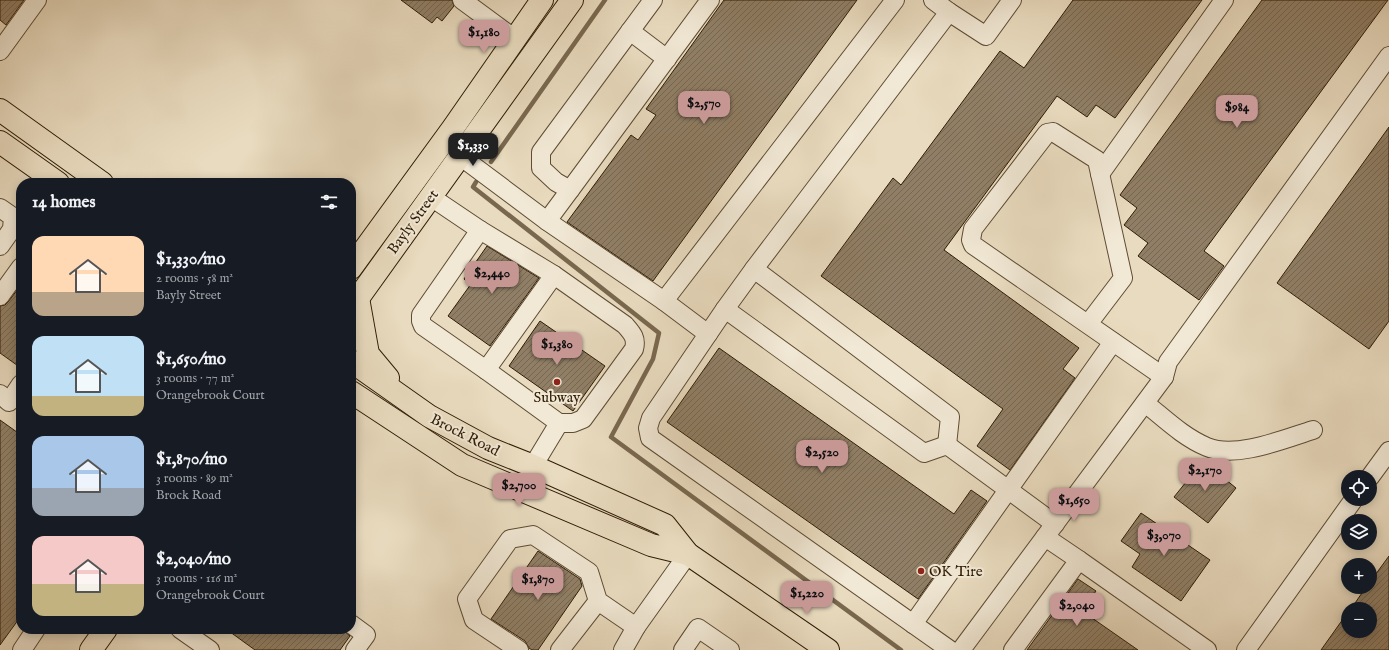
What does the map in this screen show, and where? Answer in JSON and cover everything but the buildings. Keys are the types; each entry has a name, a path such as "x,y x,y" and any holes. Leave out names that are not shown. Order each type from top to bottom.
{"main road":[{"name":"Bayly Street","path":"356,261 542,0"},
{"name":"Bayly Street","path":"356,302 572,0"},
{"path":"0,110 95,178"},
{"path":"0,142 48,178"},
{"path":"356,307 368,354 383,374 429,416"},
{"name":"Brock Road","path":"356,365 429,416 488,448 533,466 665,526 688,554 828,650"},
{"name":"Brock Road","path":"356,395 462,465 651,544 688,554"},
{"path":"356,402 373,407"}],"street":[{"path":"1,49 37,0"},
{"path":"570,190 556,182 541,168 541,152 653,0"},
{"path":"547,221 710,0"},
{"path":"664,301 895,0"},
{"path":"933,0 986,36 1012,0"},
{"path":"1100,174 1224,0"},
{"path":"470,2 515,39"},
{"path":"949,12 725,309 651,418 648,428 650,438 950,650"},
{"path":"630,31 667,59"},
{"path":"961,650 1164,377 1168,362 1389,56"},
{"path":"1088,324 1123,278 1097,160 1053,132 1047,133 973,229 971,240 973,245 1164,377"},
{"path":"460,156 547,221 664,301 708,334"},
{"path":"431,197 480,230 554,275 625,325 633,334 635,343 634,349 583,419 573,423 559,423 423,326 421,316 480,230"},
{"path":"0,246 12,229 11,211"},
{"path":"754,269 950,417 947,445"},
{"path":"0,296 16,274"},
{"path":"486,370 554,275"},
{"path":"725,309 924,453 947,445"},
{"path":"912,624 1113,342"},
{"path":"10,402 16,392"},
{"path":"1145,403 1178,430 1208,448 1221,450 1248,450 1313,430"},
{"path":"533,466 559,423"},
{"path":"947,445 1008,490 1079,560 1207,650"},
{"path":"1375,470 1389,451"},
{"path":"1246,650 1349,506"},
{"path":"519,650 474,620 467,599 510,539 533,535 589,572 598,601 636,627"},
{"path":"623,650 636,627 688,554"},
{"path":"1013,650 1079,560"},
{"path":"560,650 598,601"},
{"path":"355,650 366,635 356,628"},
{"path":"683,650 698,628 730,650"},
{"path":"22,650 33,634"},
{"path":"194,634 210,650"}],"waterway":[{"path":"491,162 605,0"},
{"path":"476,182 473,187 659,333 653,359 611,437 901,650"}],"place":[{"name":"Subway","path":"557,382"},
{"name":"OK Tire","path":"921,571"}]}
